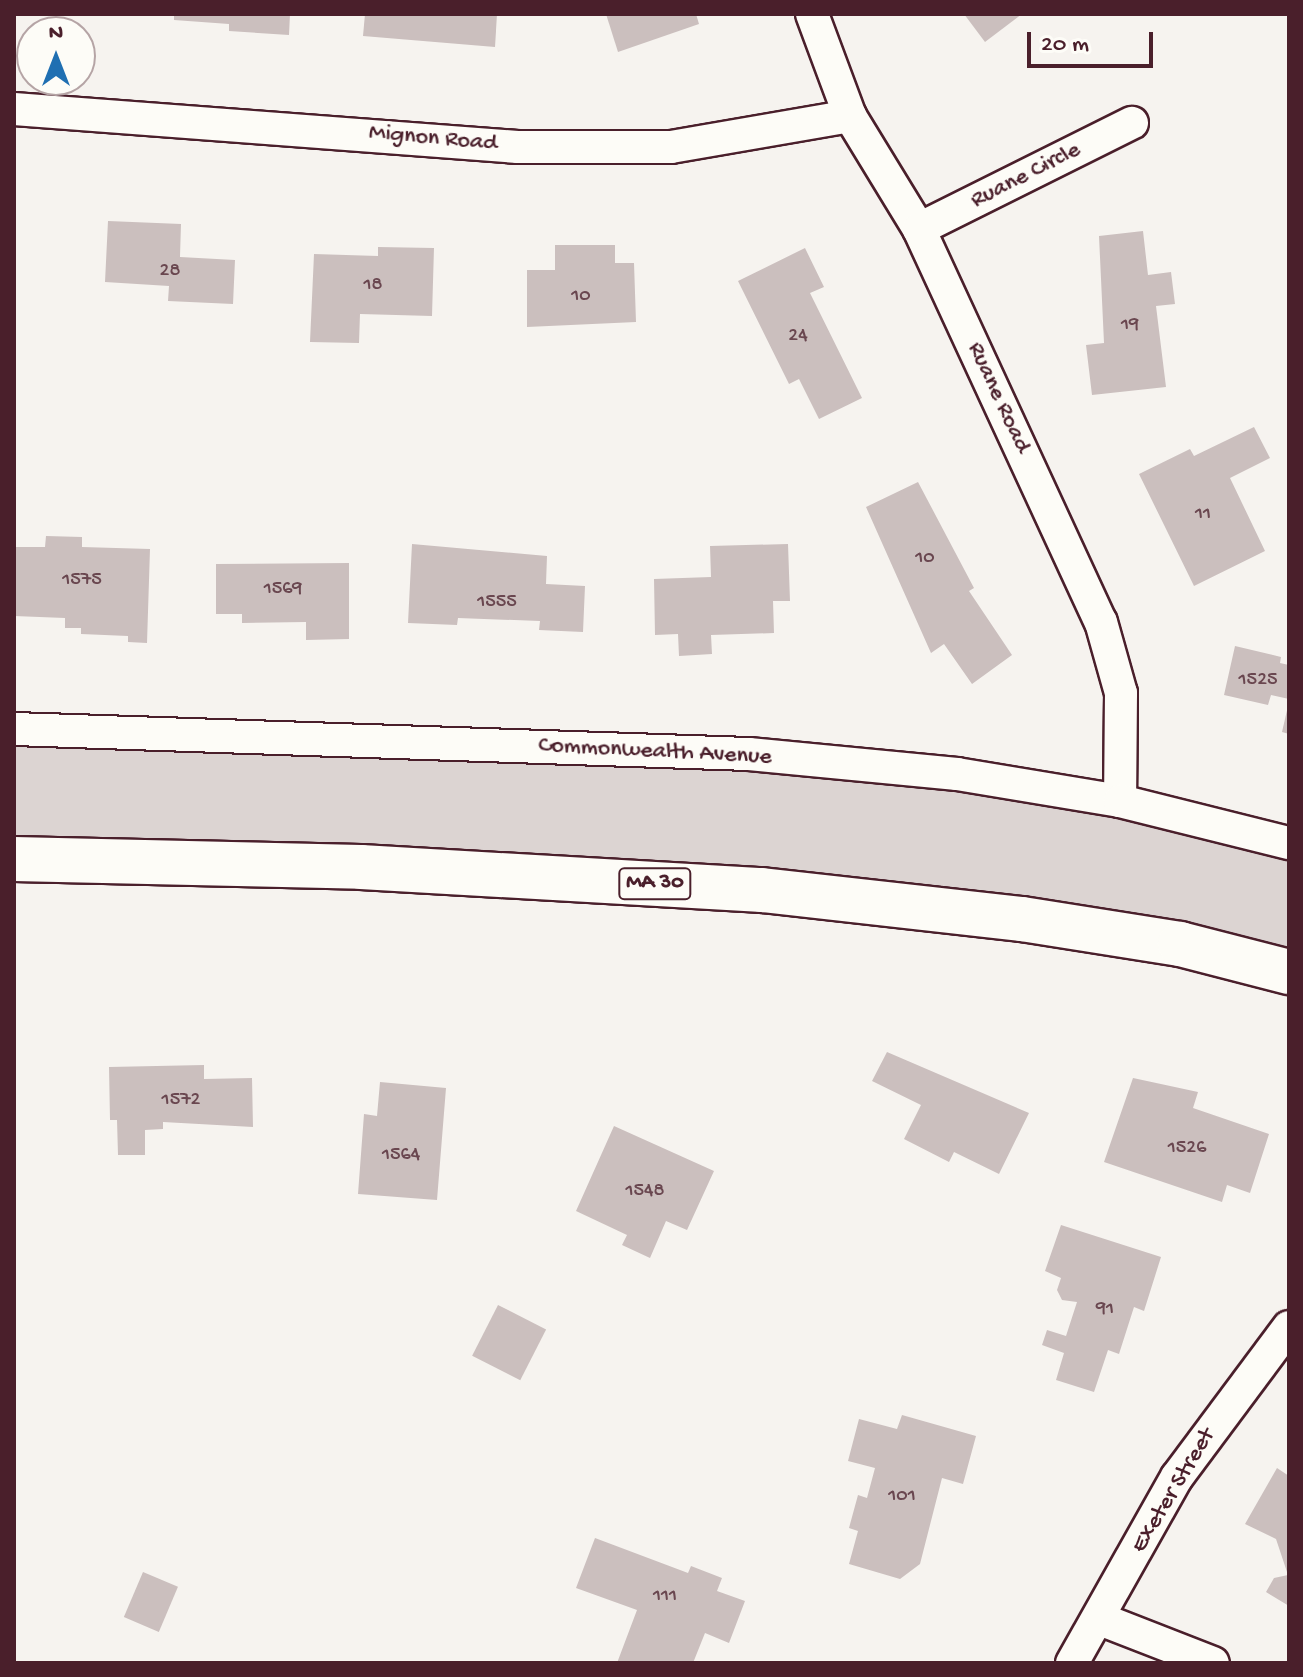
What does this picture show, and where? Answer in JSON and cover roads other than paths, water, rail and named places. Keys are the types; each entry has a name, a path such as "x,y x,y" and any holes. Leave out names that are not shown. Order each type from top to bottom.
{"main road":[{"name":"MA 30","path":"14,859 361,867 762,890 1051,923 1180,944 1289,972"}],"street":[{"name":"Ruane Road","path":"812,14 850,116 919,229 1101,622 1121,693 1120,801"},
{"name":"Mignon Road","path":"14,109 518,147 671,147 850,116"},
{"name":"Ruane Circle","path":"919,229 1132,123"},
{"name":"Commonwealth Avenue","path":"14,729 749,754 957,774 1120,801 1289,843"},
{"name":"Exeter Street","path":"1072,1663 1100,1619 1177,1477 1289,1327"},
{"path":"1100,1619 1213,1663"}]}
